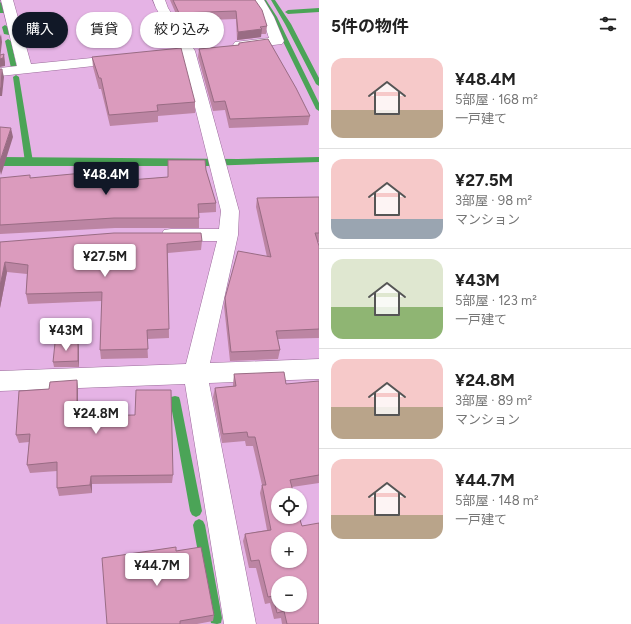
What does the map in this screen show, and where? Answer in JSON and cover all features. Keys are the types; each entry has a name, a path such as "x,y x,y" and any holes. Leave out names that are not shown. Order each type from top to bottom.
{"street":[{"path":"7,0 25,70"},
{"path":"159,0 162,8 188,51 230,211 228,235 196,372 198,392 240,624"},
{"path":"225,47 277,41 268,17 258,0"},
{"path":"172,53 203,50"},
{"path":"0,72 134,58"},
{"path":"153,235 228,235"},
{"path":"0,381 196,372 319,369"}],"shaded area":[{"path":"0,157 238,159 319,157 319,162 207,166 0,166"}],"building":[{"path":"173,0 255,0 262,10 267,26 260,27 262,29 238,32 236,11 179,12"},
{"path":"268,39 310,116 230,119 225,101 214,102 199,49 224,48 224,46 239,45 239,43"},
{"path":"181,48 195,102 157,105 158,111 109,115 101,78 99,78 92,57"},
{"path":"4,54 3,58 0,59 0,55"},
{"path":"0,69 2,69 1,88 0,88"},
{"path":"0,127 11,128 0,161"},
{"path":"168,160 205,160 206,170 216,203 198,204 199,218 114,218 0,225 0,178 30,175 30,178 115,170 117,181 168,177"},
{"path":"319,197 319,233 315,233 319,246 319,329 276,331 280,350 231,352 225,298 238,251 271,257 257,198"},
{"path":"114,233 201,233 202,241 167,244 169,329 147,330 148,349 100,350 102,292 26,294 28,265 5,262 0,286 0,242"},
{"path":"55,343 78,343 78,361 53,362"},
{"path":"284,372 286,384 319,381 319,475 290,480 292,488 271,488 271,524 301,524 302,526 319,523 319,624 287,624 284,612 307,612 307,576 271,576 271,596 268,597 259,560 251,561 245,534 271,530 262,485 266,485 255,437 248,437 247,432 223,434 215,388 236,386 234,374"},
{"path":"77,380 77,416 135,415 136,390 171,390 173,475 91,476 90,485 57,488 57,462 27,465 30,434 16,435 19,391 49,389 50,382"},
{"path":"176,547 176,551 201,547 214,615 180,621 180,624 107,624 102,558"}],"waterway":[{"path":"264,0 274,17 319,109"},
{"path":"273,0 288,24 319,84"},
{"path":"0,4 2,12"},
{"path":"288,12 319,10"},
{"path":"5,27 7,34"},
{"path":"8,41 14,68"},
{"path":"16,77 29,162"},
{"path":"175,400 196,511"},
{"path":"199,525 216,618"}]}
